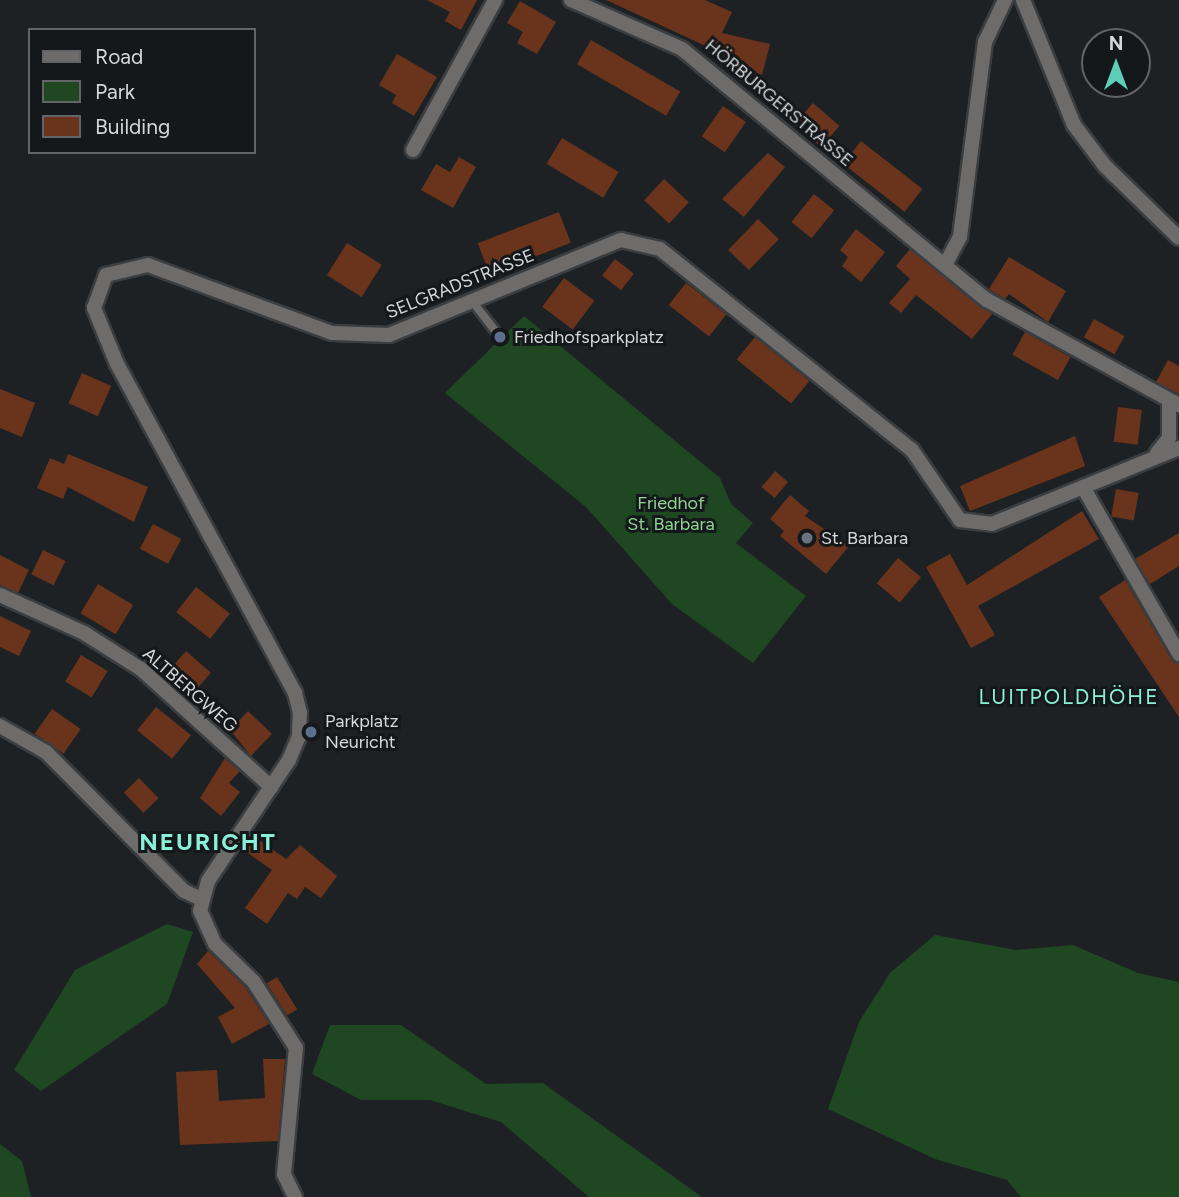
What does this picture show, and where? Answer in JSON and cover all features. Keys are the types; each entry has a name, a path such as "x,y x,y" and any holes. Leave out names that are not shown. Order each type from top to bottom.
{"street":[{"path":"412,150 495,0"},
{"name":"HÖRBURGERSTRASSE","path":"571,0 658,36 701,62 1006,313 1174,403"},
{"path":"945,265 960,237 985,42 1006,0"},
{"path":"1023,0 1074,125 1105,166 1179,238"},
{"name":"SELGRADSTRASSE","path":"271,787 299,736 295,693 117,364 94,308 106,275 148,265 332,333 389,335 621,240 660,250 912,450 960,520 992,524 1157,453 1179,448"},
{"path":"1157,453 1169,438 1174,403"},
{"path":"1083,487 1179,654"},
{"name":"ALTBERGWEG","path":"0,595 83,633 141,669 271,787"},
{"path":"0,726 46,752 184,891 201,899"},
{"path":"271,787 201,899 203,922 215,944 254,982 296,1048 284,1174 295,1197"}],"lane":[{"path":"472,301 500,337"}],"green space":[{"name":"Friedhof St. Barbara","path":"524,316 720,478 731,504 753,523 736,543 806,596 753,663 672,604 586,507 445,393"},
{"path":"167,924 193,932 167,1004 41,1091 14,1070 75,970"},
{"path":"935,935 1016,950 1073,945 1138,973 1179,982 1179,1197 1021,1197 1007,1180 935,1159 828,1109 859,1022 890,973"},
{"path":"330,1025 401,1025 486,1084 543,1083 702,1197 589,1197 501,1122 430,1100 361,1100 312,1074"},
{"path":"0,1144 22,1161 31,1197 0,1197"}],"building":[{"path":"427,0 477,0 461,30 445,21 450,12"},
{"path":"606,0 705,0 732,12 722,33 770,44 762,75 732,68 734,59"},
{"path":"520,1 556,22 537,54 517,43 523,32 507,23"},
{"path":"591,40 680,92 666,116 577,64"},
{"path":"397,54 437,77 414,116 392,103 396,95 379,85"},
{"path":"813,103 839,126 821,147 795,124"},
{"path":"723,106 746,122 725,152 702,136"},
{"path":"562,138 619,172 603,198 547,164"},
{"path":"861,141 922,189 905,212 843,164"},
{"path":"768,153 785,167 744,217 722,199"},
{"path":"459,157 476,167 453,208 421,190 436,164 450,172"},
{"path":"664,179 689,202 669,223 644,200"},
{"path":"814,194 834,210 812,238 791,222"},
{"path":"559,212 571,243 490,274 478,243"},
{"path":"758,219 779,239 749,270 728,250"},
{"path":"856,229 885,252 861,282 842,266 848,257 840,250"},
{"path":"347,243 382,265 362,297 327,275"},
{"path":"910,249 992,314 972,339 916,295 901,313 889,303 910,279 896,266"},
{"path":"1009,257 1066,291 1048,322 1009,294 1005,299 989,289"},
{"path":"615,259 634,274 621,290 602,276"},
{"path":"564,278 594,301 573,330 542,307"},
{"path":"686,283 726,314 709,336 669,305"},
{"path":"1094,319 1125,336 1114,354 1084,337"},
{"path":"1025,332 1070,357 1058,380 1012,355"},
{"path":"755,337 809,381 791,404 737,360"},
{"path":"1168,360 1179,366 1179,394 1156,382"},
{"path":"82,373 111,386 98,416 69,403"},
{"path":"0,389 35,403 22,437 0,428"},
{"path":"1118,407 1142,410 1138,445 1114,442"},
{"path":"1075,436 1085,466 970,511 960,486"},
{"path":"68,454 148,487 134,522 68,487 63,499 37,488 50,458 64,464"},
{"path":"775,471 788,482 775,498 762,487"},
{"path":"1116,489 1139,493 1134,521 1111,517"},
{"name":"St. Barbara","path":"790,495 809,511 805,516 849,546 826,574 780,536 784,531 770,519"},
{"path":"1082,511 1099,539 978,606 995,635 971,648 926,567 950,554 967,585"},
{"path":"153,524 181,539 168,564 140,549"},
{"path":"1179,533 1179,566 1150,584 1135,559"},
{"path":"43,550 65,561 54,585 31,574"},
{"path":"0,555 29,570 18,593 0,585"},
{"path":"898,558 921,577 900,603 877,583"},
{"path":"1125,580 1171,659 1179,664 1179,717 1099,597"},
{"path":"98,584 133,605 116,634 80,613"},
{"path":"196,587 230,613 210,639 176,612"},
{"path":"0,616 31,631 19,656 0,647"},
{"path":"186,651 211,673 192,695 167,673"},
{"path":"81,655 108,671 92,698 65,682"},
{"path":"156,707 191,735 172,759 137,730"},
{"path":"52,709 81,729 63,754 35,734"},
{"path":"248,711 272,734 251,756 230,730"},
{"path":"225,758 240,771 229,783 240,792 221,816 200,798"},
{"path":"139,778 158,798 143,813 124,793"},
{"path":"252,835 286,859 300,845 337,876 321,898 305,887 297,899 288,893 267,924 245,908 272,870 242,849"},
{"path":"208,951 246,988 269,1024 232,1044 218,1017 235,1008 197,964"},
{"path":"277,977 297,1009 287,1016 267,983"},
{"path":"263,1059 285,1059 278,1141 180,1145 176,1072 217,1070 219,1101 265,1098"}],"place":[{"name":"Friedhofsparkplatz","path":"500,337"},
{"name":"St. Barbara","path":"807,538"},
{"name":"Parkplatz Neuricht","path":"311,732"}],"district":[{"name":"LUITPOLDHÖHE","path":"1069,697"},
{"name":"NEURICHT","path":"208,842"}]}
